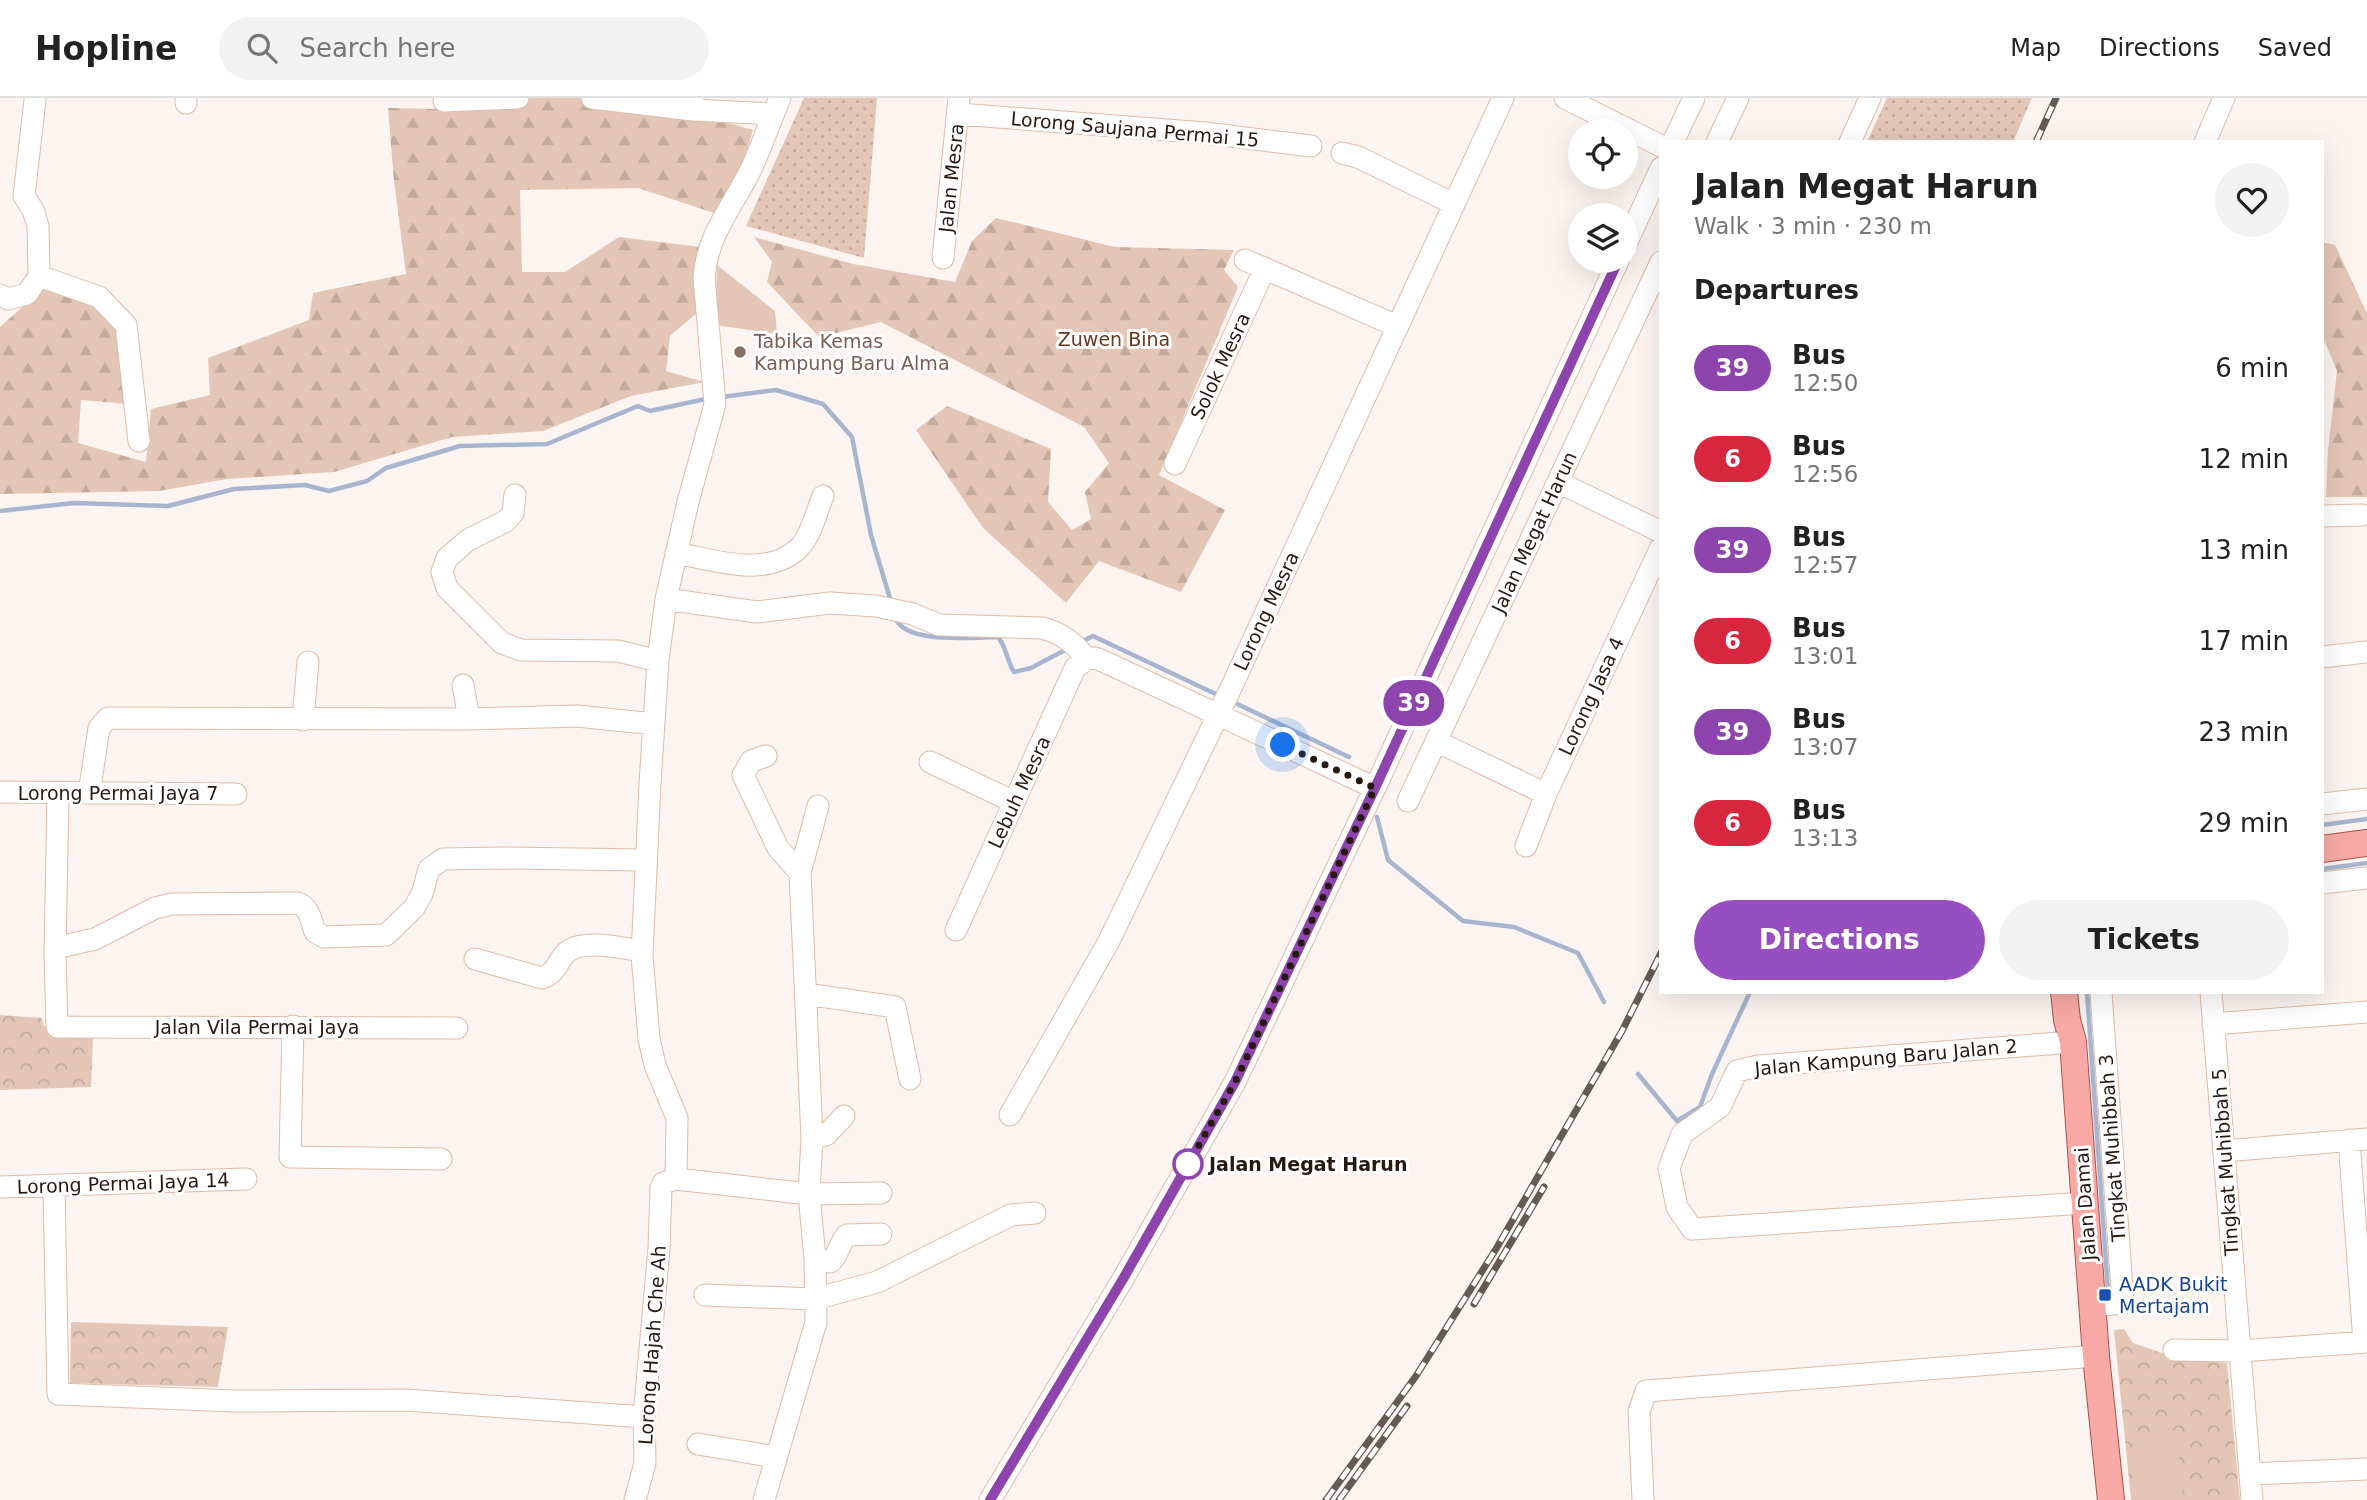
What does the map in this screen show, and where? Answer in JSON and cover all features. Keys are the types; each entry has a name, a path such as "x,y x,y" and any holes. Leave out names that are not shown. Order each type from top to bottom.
{"main road":[{"path":"2324,849 2367,843"},
{"name":"Jalan Damai","path":"2064,994 2073,1042 2096,1356 2111,1500"},
{"path":"2073,1042 2077,1015 2076,994"}],"street":[{"path":"444,102 518,98"},
{"path":"593,98 777,106"},
{"name":"Lorong Mesra","path":"1010,1115 1109,941 1503,98"},
{"path":"1565,98 1659,145"},
{"path":"1674,140 1694,98"},
{"path":"1718,140 1738,98"},
{"path":"1851,140 1870,98"},
{"path":"2206,140 2224,98"},
{"path":"0,295 8,299 27,294 38,276 38,226 33,210 24,196 35,100"},
{"name":"Lorong Hajah Che Ah","path":"635,1500 645,1463 644,1417 659,1248 677,1118 655,1065 649,1039 642,951 658,661 666,599 714,394 704,277 706,257 712,239 751,169 777,106"},
{"name":"Lorong Saujana Permai 15","path":"959,106 1311,146"},
{"name":"Jalan Mesra","path":"943,258 959,106"},
{"path":"1342,153 1358,157 1454,204"},
{"path":"1638,218 1659,172"},
{"path":"1245,260 1397,326"},
{"name":"Jalan Megat Harun","path":"1408,801 1659,266"},
{"name":"Solok Mesra","path":"1175,464 1265,268"},
{"name":"Jalan Megat Harun","path":"990,1500 1123,1279 1235,1082 1375,788 1612,273"},
{"path":"38,276 99,297 126,325 139,441"},
{"path":"1558,482 1659,531"},
{"path":"515,495 513,513 506,521 468,540 447,558 442,572 447,588 502,643 521,650 618,651 658,661"},
{"path":"676,553 749,566 776,563 798,549 810,530 823,496"},
{"path":"2324,516 2362,515"},
{"name":"Lorong Jasa 4","path":"1526,846 1546,794 1659,551"},
{"path":"1477,568 1510,583"},
{"path":"666,599 757,612 831,603 892,609 939,625 1042,628 1056,632 1095,658 1223,702 1375,788"},
{"name":"Lebuh Mesra","path":"956,930 1075,668 1078,649"},
{"path":"2324,657 2367,652"},
{"path":"303,720 308,662"},
{"path":"463,685 469,719"},
{"path":"89,793 99,728 108,718 303,720 577,716 654,724"},
{"path":"1436,741 1546,794"},
{"path":"766,756 751,761 743,775 778,848 800,873"},
{"path":"930,762 1014,802"},
{"name":"Lorong Permai Jaya 7","path":"0,792 236,794"},
{"path":"58,793 55,948 95,939 155,908 172,904 298,903 308,911 315,932 324,937 379,937 391,932 414,908 422,894 429,869 443,859 646,860"},
{"path":"2324,804 2367,799"},
{"path":"764,1500 816,1322 815,1259 809,1194 812,1138 800,873 818,806"},
{"path":"2324,883 2367,878"},
{"path":"475,959 542,978 551,975 570,948 581,944 642,951"},
{"name":"Jalan Vila Permai Jaya","path":"55,948 57,1027 457,1028"},
{"path":"806,994 895,1007 910,1079"},
{"name":"Tingkat Muhibbah 3","path":"2092,1306 2123,1303 2101,994"},
{"name":"Tingkat Muhibbah 5","path":"2211,994 2252,1500"},
{"path":"2213,1024 2367,1012"},
{"path":"293,1026 290,1157 441,1159"},
{"name":"Jalan Kampung Baru Jalan 2","path":"2073,1042 1758,1066 1737,1071 1720,1107 1682,1133 1669,1168 1677,1208 1692,1229 2084,1203"},
{"path":"812,1138 826,1136 844,1116"},
{"path":"2174,1350 2239,1351 2366,1342 2358,1140 2224,1151"},
{"name":"Lorong Permai Jaya 14","path":"0,1187 246,1179"},
{"path":"668,1183 809,1194 881,1193"},
{"path":"54,1187 58,1394 235,1401 406,1400 644,1417"},
{"path":"705,1294 815,1299 877,1282 1011,1215 1035,1213"},
{"path":"815,1259 830,1262 837,1256 841,1241 847,1235 881,1234"},
{"path":"1643,1500 1639,1412 1646,1391 2096,1356"},
{"path":"698,1444 776,1457"},
{"path":"2250,1474 2367,1469"}],"green space":[{"path":"450,98 638,98 753,130 738,179 717,214 638,188 520,190 522,272 565,272 619,237 701,247 699,311 670,336 666,371 704,382 631,396 543,431 452,437 334,472 227,479 159,491 0,494 0,327 46,286 95,304 119,326 127,404 81,400 78,443 146,462 151,409 210,395 208,358 309,320 313,293 406,274 388,108 437,109"},
{"path":"804,98 877,98 864,258 746,226"},
{"path":"1887,98 2032,98 2014,140 1868,140"},
{"name":"Zuwen Bina","path":"996,218 1115,247 1234,250 1224,270 1238,287 1159,475 1225,510 1181,592 1099,561 1066,603 983,528 916,430 947,406 1051,449 1048,502 1072,530 1091,519 1085,492 1109,463 1084,427 881,322 819,337 767,282 772,262 754,237 853,264 955,282 972,241"},
{"path":"2324,242 2335,245 2367,313 2367,497 2326,497 2337,371 2324,340"},
{"path":"717,265 775,311 777,334 715,325"},
{"path":"0,1015 42,1018 43,1025 63,1038 93,1038 91,1087 0,1090"},
{"path":"71,1322 228,1327 218,1387 70,1383"},
{"path":"2124,1329 2133,1343 2171,1356 2227,1363 2240,1500 2131,1500 2114,1330"},
{"path":"2176,1430 2183,1500 2137,1500 2131,1434"}],"waterway":[{"path":"722,397 776,390 823,404 852,437 871,535 891,602"},
{"path":"0,511 74,503 168,506 234,489 305,485 329,491 367,481 386,468 460,446 547,444 638,406 650,411 710,398"},
{"path":"895,617 901,626 925,636 998,637 1014,672 1031,668 1067,649"},
{"path":"1081,642 1093,636 1222,697"},
{"path":"1233,702 1349,757"},
{"path":"1377,817 1388,860 1463,921 1514,927 1578,953 1604,1002"},
{"path":"2324,825 2367,819"},
{"path":"2324,869 2367,863"},
{"path":"1638,1074 1677,1121 1700,1107 1712,1074 1749,994"},
{"path":"2087,994 2108,1291"}],"railway":[{"path":"2037,140 2056,98"},
{"path":"1326,1500 1416,1376 1496,1249 1622,1031 1659,957"},
{"path":"1474,1304 1544,1187"},
{"path":"1339,1500 1407,1406"}],"bus line":[{"name":"39","path":"990,1500 1123,1279 1235,1082 1375,788 1613,273"}],"place":[{"name":"Tabika Kemas Kampung Baru Alma","path":"740,352"},
{"name":"Jalan Megat Harun","path":"1188,1164"},
{"name":"AADK Bukit Mertajam","path":"2105,1295"}],"route":[{"path":"1188,1164 1184,1171 1235,1082 1375,788 1283,745"}]}
